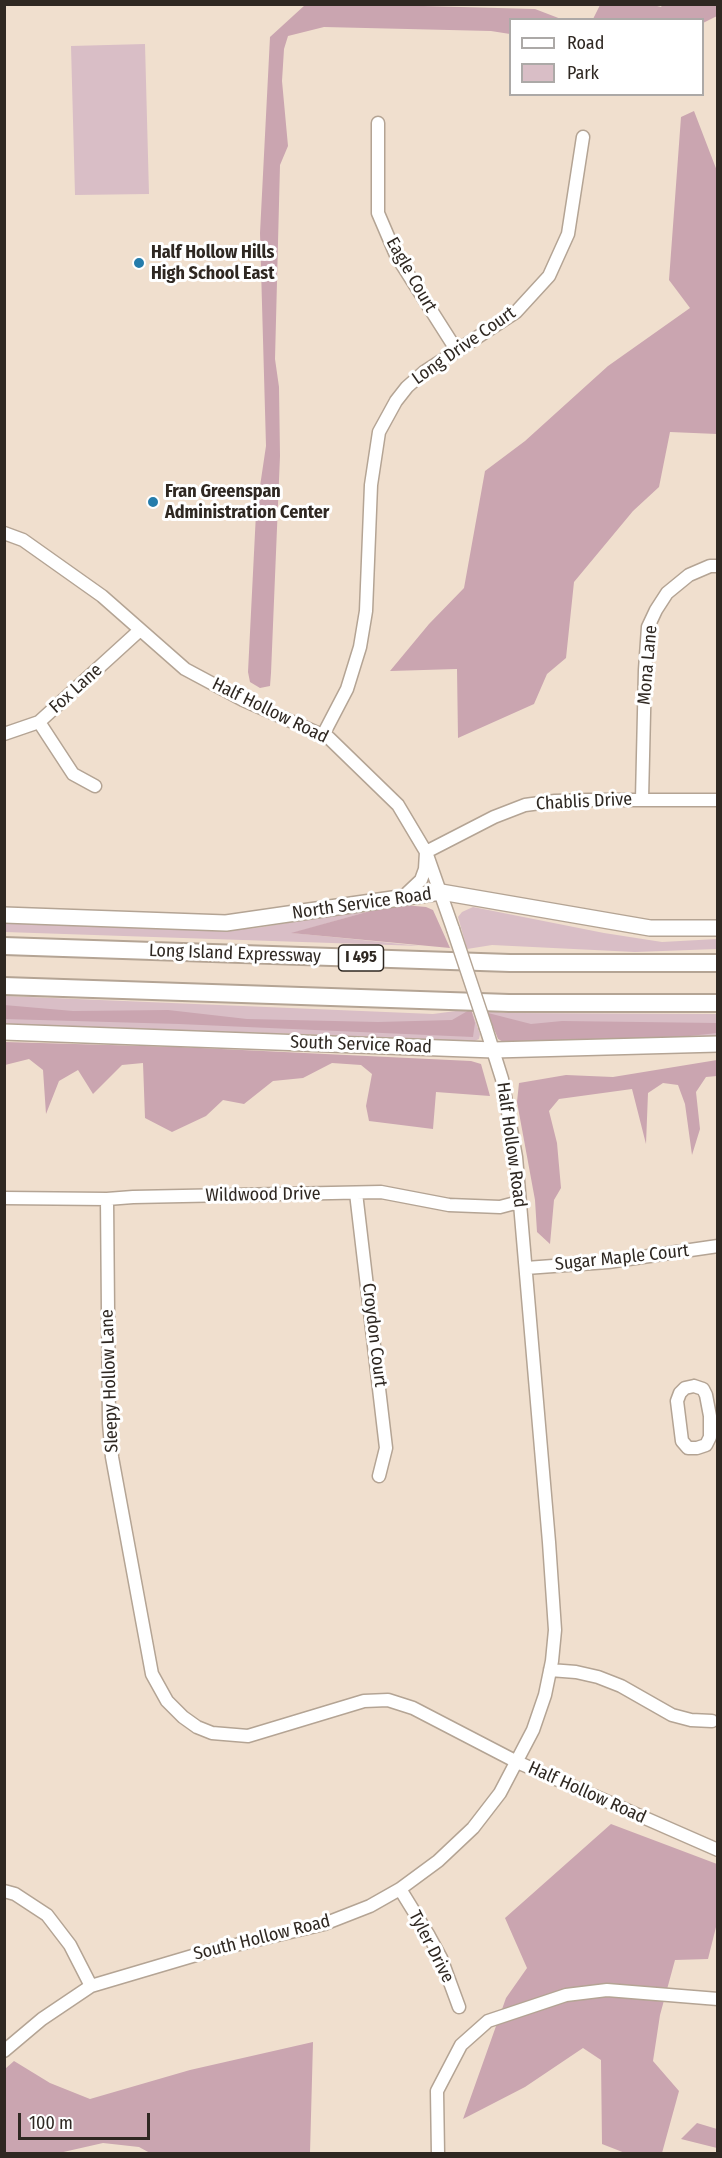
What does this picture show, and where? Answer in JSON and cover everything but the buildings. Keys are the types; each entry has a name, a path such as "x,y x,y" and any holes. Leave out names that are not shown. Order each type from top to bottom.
{"highway":[{"name":"Long Island Expressway","path":"4,946 510,963 717,963"},
{"name":"I 495","path":"4,986 509,1003 717,1003"}],"main road":[{"name":"North Service Road","path":"4,915 226,923 441,892 650,928 717,928"},
{"name":"South Service Road","path":"4,1032 494,1050 717,1044"}],"street":[{"name":"Eagle Court","path":"378,123 378,213 396,255 457,351"},
{"name":"Long Drive Court","path":"323,735 347,689 360,647 366,611 371,485 379,432 396,401 407,387 424,372 516,312 549,276 568,234 583,137"},
{"name":"Half Hollow Road","path":"4,533 23,540 102,596 185,669 243,700 329,738 398,805 426,852 494,1050 504,1087 516,1157 543,1455 555,1630 545,1695 533,1730 517,1762 717,1850"},
{"name":"Mona Lane","path":"642,800 648,627 667,593 689,575 710,566 717,566"},
{"name":"Fox Lane","path":"4,734 39,722 140,630"},
{"path":"39,722 73,774 95,786"},
{"name":"Chablis Drive","path":"426,852 494,817 525,805 555,801 717,800"},
{"path":"402,898 421,880 425,869 426,852"},
{"name":"Wildwood Drive","path":"4,1198 107,1199 381,1192 449,1204 500,1207 519,1202"},
{"name":"Croydon Court","path":"356,1193 386,1448 379,1476"},
{"name":"Sleepy Hollow Lane","path":"107,1199 109,1423 112,1457 152,1674 167,1701 197,1727 212,1733 248,1736 364,1701 388,1700 413,1708 517,1762"},
{"name":"Sugar Maple Court","path":"526,1268 608,1262 717,1246"},
{"path":"694,1386 703,1389 714,1416 706,1445 688,1448 681,1441 677,1401 685,1388 694,1386"},
{"path":"550,1670 598,1677 621,1686 672,1715 691,1720 712,1720"},
{"name":"South Hollow Road","path":"4,2051 42,2019 91,1986 186,1958 324,1924 370,1906 400,1889 438,1861 473,1828 500,1793 517,1762"},
{"name":"Tyler Drive","path":"400,1889 433,1943 459,2007"},
{"path":"4,1891 15,1894 47,1915 70,1945 91,1986"},
{"path":"438,2154 436,2091 461,2045 488,2021 566,1995 607,1990 717,1999"}],"green space":[{"path":"145,44 149,194 75,195 71,46"},
{"path":"473,907 662,942 717,939 717,949 635,952 492,945 467,949 458,917 462,912"},
{"path":"381,908 293,933 421,946 5,932 4,922 220,931 256,928"},
{"path":"5,996 433,1014 471,1009 480,1034 479,1039 472,1042 5,1025"},
{"path":"487,1010 503,1013 717,1014 717,1036 633,1044 501,1041 493,1028"}],"shaded area":[{"path":"649,4 661,7 663,4 717,5 717,16 704,22 704,18 594,18 600,5"},
{"path":"305,5 535,9 558,18 509,18 509,34 491,31 324,27 288,36 284,49 282,81 288,146 280,165 275,359 279,387 280,456 271,673 270,686 260,688 250,682 248,672 256,513 266,446 260,233 270,37"},
{"path":"694,111 717,171 717,434 670,432 659,487 633,511 574,582 566,658 547,674 534,704 458,738 457,669 390,671 429,624 464,588 485,471 525,441 608,366 690,308 669,280 681,117"},
{"path":"404,905 433,910 450,948 291,933 381,908"},
{"path":"4,1005 73,1011 168,1010 247,1019 378,1022 452,1020 471,1009 475,1023 473,1037 5,1019"},
{"path":"488,1013 531,1024 562,1021 717,1023 717,1033 635,1042 506,1043 498,1039"},
{"path":"5,1042 180,1047 471,1061 481,1064 490,1096 436,1092 433,1129 369,1121 366,1106 372,1074 361,1065 332,1063 303,1078 273,1081 244,1104 223,1100 206,1116 172,1132 145,1118 143,1063 122,1065 93,1094 78,1070 59,1081 46,1114 43,1070 29,1059 5,1065"},
{"path":"717,1060 717,1076 706,1077 696,1092 700,1129 692,1155 685,1104 678,1085 663,1083 648,1093 646,1144 632,1089 559,1099 549,1111 557,1143 561,1188 554,1200 550,1244 537,1232 535,1200 517,1102 519,1083 566,1075 613,1077"},
{"path":"611,1824 717,1864 717,1923 708,1959 675,1960 660,2015 653,2061 679,2091 662,2153 625,2153 602,2144 601,2060 583,2048 525,2087 463,2119 506,1998 527,1968 505,1918"},
{"path":"313,2042 310,2153 150,2153 139,2147 103,2143 59,2153 5,2153 5,2069 14,2061 50,2083 90,2099 190,2070"},
{"path":"697,2123 717,2129 717,2148 681,2139"}],"place":[{"name":"Half Hollow Hills High School East","path":"139,263"},
{"name":"Fran Greenspan Administration Center","path":"153,502"}]}
